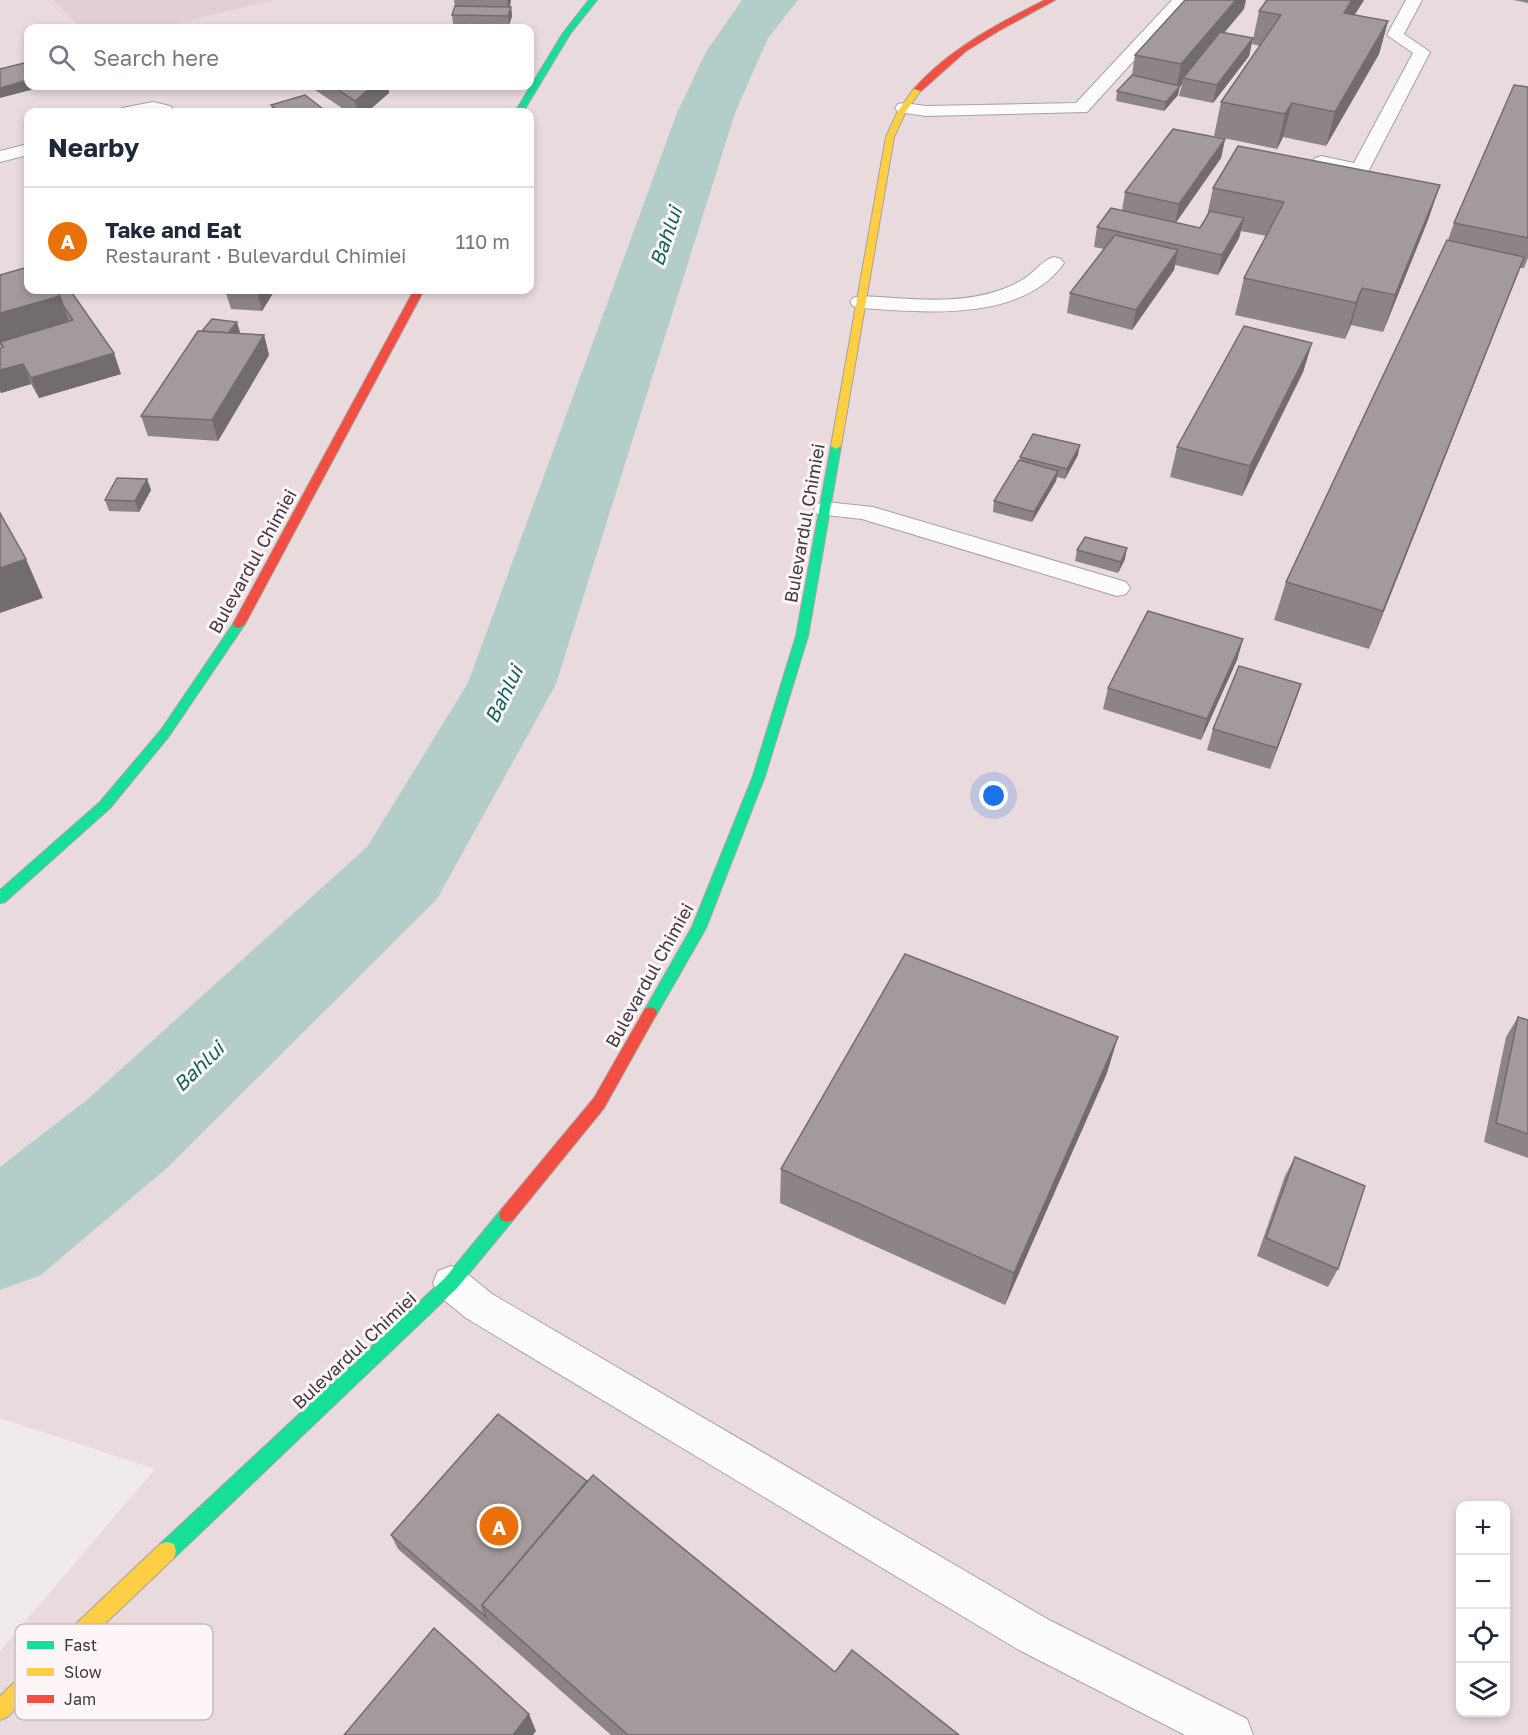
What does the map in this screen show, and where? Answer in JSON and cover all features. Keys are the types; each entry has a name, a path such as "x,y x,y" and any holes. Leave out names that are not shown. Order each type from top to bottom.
{"street":[{"path":"534,87 567,33 593,0"},
{"name":"Bulevardul Chimiei","path":"91,1624 451,1283 599,1102 699,928 759,777 802,636 890,137 904,108 940,66 991,31 1051,0"},
{"path":"521,108 532,90"},
{"name":"Bulevardul Chimiei","path":"0,898 105,805 172,723 243,619 417,294"},
{"name":"Bulevardul Chimiei","path":"0,1710 15,1696"}],"lane":[{"path":"904,108 926,111 1081,108 1181,0"},
{"path":"1307,160 1360,170 1422,52 1395,34 1414,0"},
{"path":"0,157 24,151"},
{"path":"860,302 941,306 990,302 1017,291 1043,276 1054,263"},
{"path":"826,509 864,512 1117,588"},
{"path":"451,1283 479,1305 1034,1635 1231,1735"}],"shaded area":[{"path":"0,0 1528,0 1528,1735 0,1735 0,1651 15,1633 15,1720 213,1720 213,1624 23,1624 155,1469 0,1418"},
{"path":"53,0 274,0 175,24 77,24"}],"building":[{"path":"1185,0 1236,0 1181,64 1135,55"},
{"path":"1267,0 1352,0 1344,13 1388,21 1335,112 1292,103 1285,114 1221,102 1281,15 1259,11"},
{"path":"455,6 511,7 508,16 452,15"},
{"path":"1220,32 1253,38 1217,85 1183,78"},
{"path":"24,63 24,81 0,88 0,69"},
{"path":"1132,75 1180,86 1166,102 1117,91"},
{"path":"1514,85 1528,87 1528,238 1454,223"},
{"path":"338,90 368,90 355,101"},
{"path":"305,95 322,108 275,108 271,105"},
{"path":"1173,129 1225,139 1179,204 1125,192"},
{"path":"1238,146 1440,185 1395,295 1362,288 1356,303 1244,278 1284,202 1213,188"},
{"path":"1111,208 1200,228 1210,211 1244,218 1222,255 1097,227"},
{"path":"1115,235 1178,250 1136,310 1070,293"},
{"path":"1447,240 1524,257 1383,611 1286,582"},
{"path":"24,268 24,294 59,294 60,296 0,313 0,275"},
{"path":"59,294 73,294 114,353 31,378 23,364 0,370 0,348 3,347 0,342 73,320"},
{"path":"212,319 237,322 228,333 202,331"},
{"path":"1244,326 1312,343 1250,466 1177,447"},
{"path":"198,331 264,335 212,420 141,416"},
{"path":"1033,434 1080,445 1067,469 1020,457"},
{"path":"1019,460 1058,471 1034,512 994,501"},
{"path":"117,478 147,479 135,501 105,500"},
{"path":"0,513 26,559 0,568"},
{"path":"1085,537 1127,548 1121,562 1077,550"},
{"path":"1148,611 1243,639 1207,719 1108,688"},
{"path":"1239,666 1301,684 1277,748 1213,729"},
{"path":"905,954 1118,1037 1014,1273 781,1169"},
{"path":"1518,1017 1528,1020 1528,1134 1496,1123"},
{"path":"1295,1157 1365,1186 1338,1269 1266,1238"},
{"path":"498,1414 587,1481 482,1605 486,1617 391,1535"},
{"path":"593,1475 835,1672 852,1650 959,1735 628,1735 482,1605"},
{"path":"434,1628 529,1714 513,1735 344,1735"}],"waterway":[{"name":"Bahlui","path":"0,1237 128,1133 402,873 512,684 706,113 741,38 760,11 772,0"}],"traffic: fast":[{"path":"534,87 567,33 593,0"},
{"path":"521,108 532,90"},
{"path":"650,1013 699,928 759,776 802,636 836,446"},
{"path":"0,898 105,805 165,733 239,624"},
{"path":"167,1551 451,1283 507,1215"}],"traffic: slow":[{"path":"836,446 890,137 902,111 918,89"},
{"path":"90,1624 167,1551"},
{"path":"0,1710 15,1696"}],"traffic: jam":[{"path":"918,89 980,38 1051,0"},
{"path":"239,624 417,294"},
{"path":"507,1215 599,1103 650,1013"}],"place":[{"name":"Take and Eat","path":"499,1526"}]}
